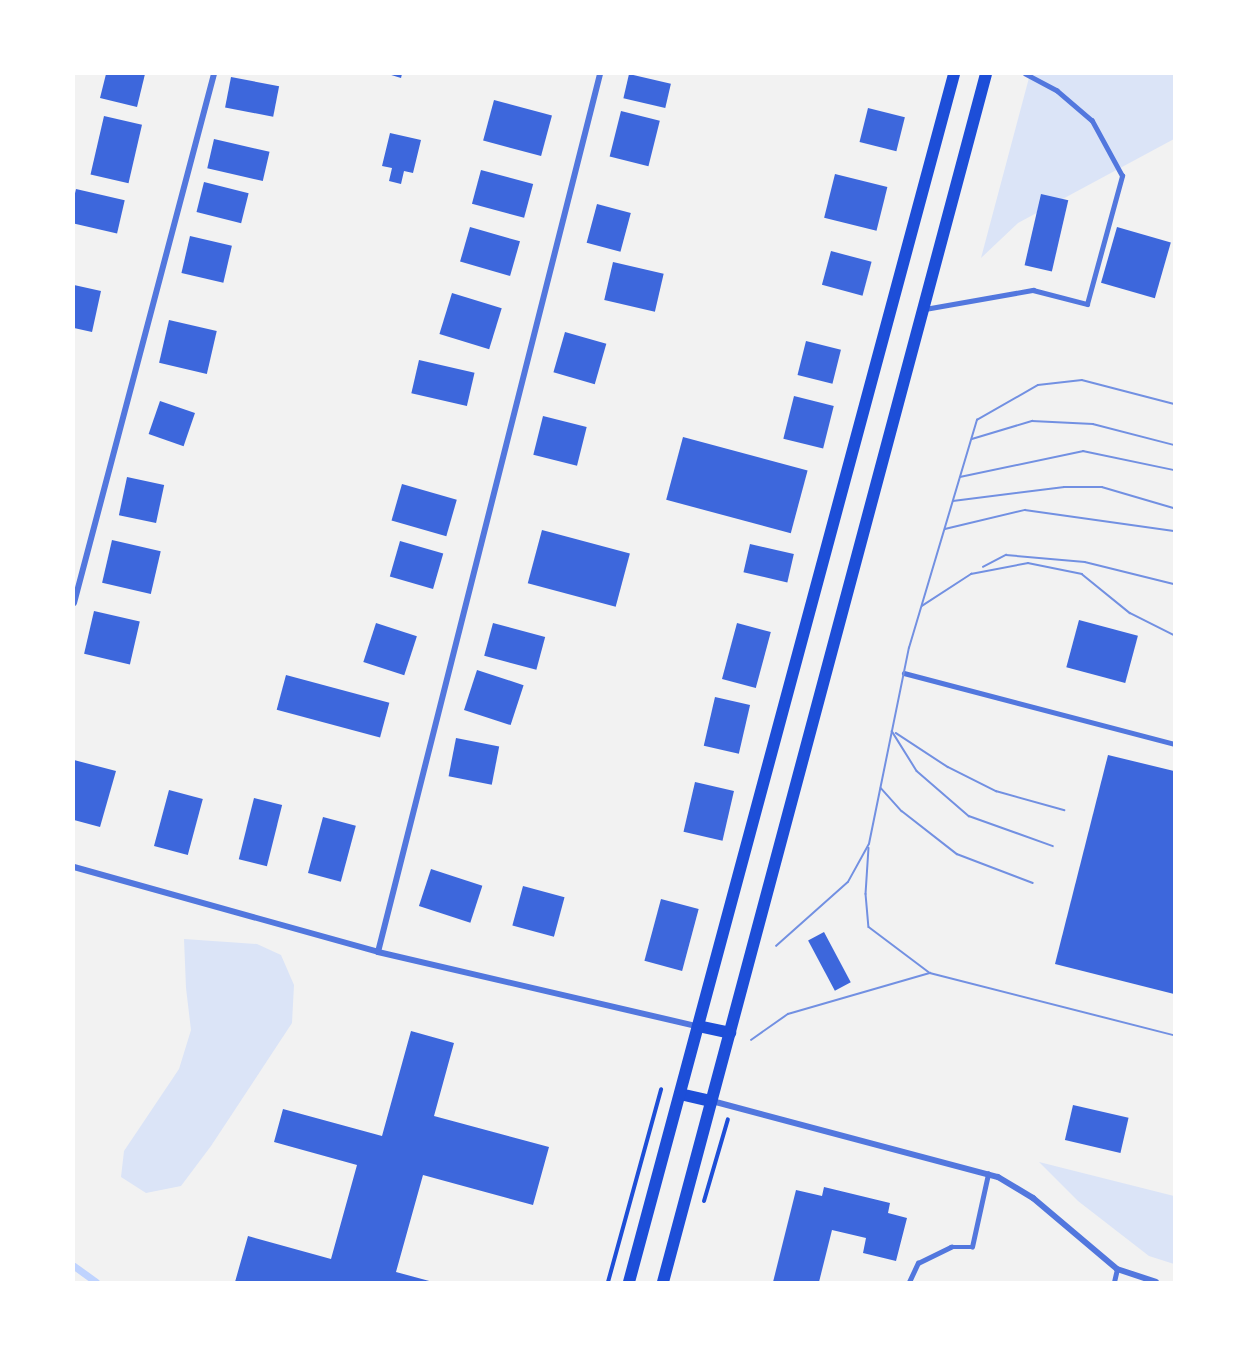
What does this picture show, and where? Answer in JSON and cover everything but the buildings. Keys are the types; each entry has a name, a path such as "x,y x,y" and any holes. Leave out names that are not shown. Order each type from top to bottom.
{"main road":[{"path":"629,1282 954,74"},
{"path":"663,1282 986,74"},
{"path":"698,1026 730,1033"},
{"path":"680,1094 711,1101"}],"street":[{"path":"74,603 214,74"},
{"path":"378,952 600,74"},
{"path":"74,867 378,952 698,1026"},
{"path":"711,1101 998,1177 1033,1198 1117,1269 1156,1282"}],"lane":[{"path":"923,310 1034,290 1087,304 1122,176 1092,121 1057,91 1025,74"},
{"path":"904,673 1174,744"},
{"path":"909,1282 918,1263 951,1247 972,1247 988,1174"},
{"path":"1114,1282 1117,1269"}],"path":[{"path":"704,1204 732,1105"}],"shaded area":[{"path":"1030,74 1174,74 1174,139 1018,223 981,258"},
{"path":"184,939 257,944 281,955 294,985 292,1023 211,1146 181,1186 146,1193 121,1177 124,1151 179,1069 191,1030"},
{"path":"1039,1162 1174,1196 1174,1264 1149,1256 1078,1201"}],"waterway":[{"path":"74,1266 96,1282"}],"tram line":[{"path":"776,946 848,882 869,844 909,648 977,420 1038,385 1082,380 1174,404"},
{"path":"972,439 1032,421 1093,424 1174,445"},
{"path":"960,477 1083,451 1174,470"},
{"path":"953,501 1064,487 1102,487 1174,508"},
{"path":"945,529 1025,510 1174,531"},
{"path":"983,567 1006,555 1085,562 1174,584"},
{"path":"922,606 971,574 1028,563 1082,574 1130,613 1174,635"},
{"path":"892,731 917,771 969,816 1053,846"},
{"path":"896,733 948,767 996,791 1064,810"},
{"path":"881,788 902,811 957,854 1033,883"},
{"path":"869,848 866,894 869,927 930,973 1174,1035"},
{"path":"751,1040 788,1014 930,973"}]}
